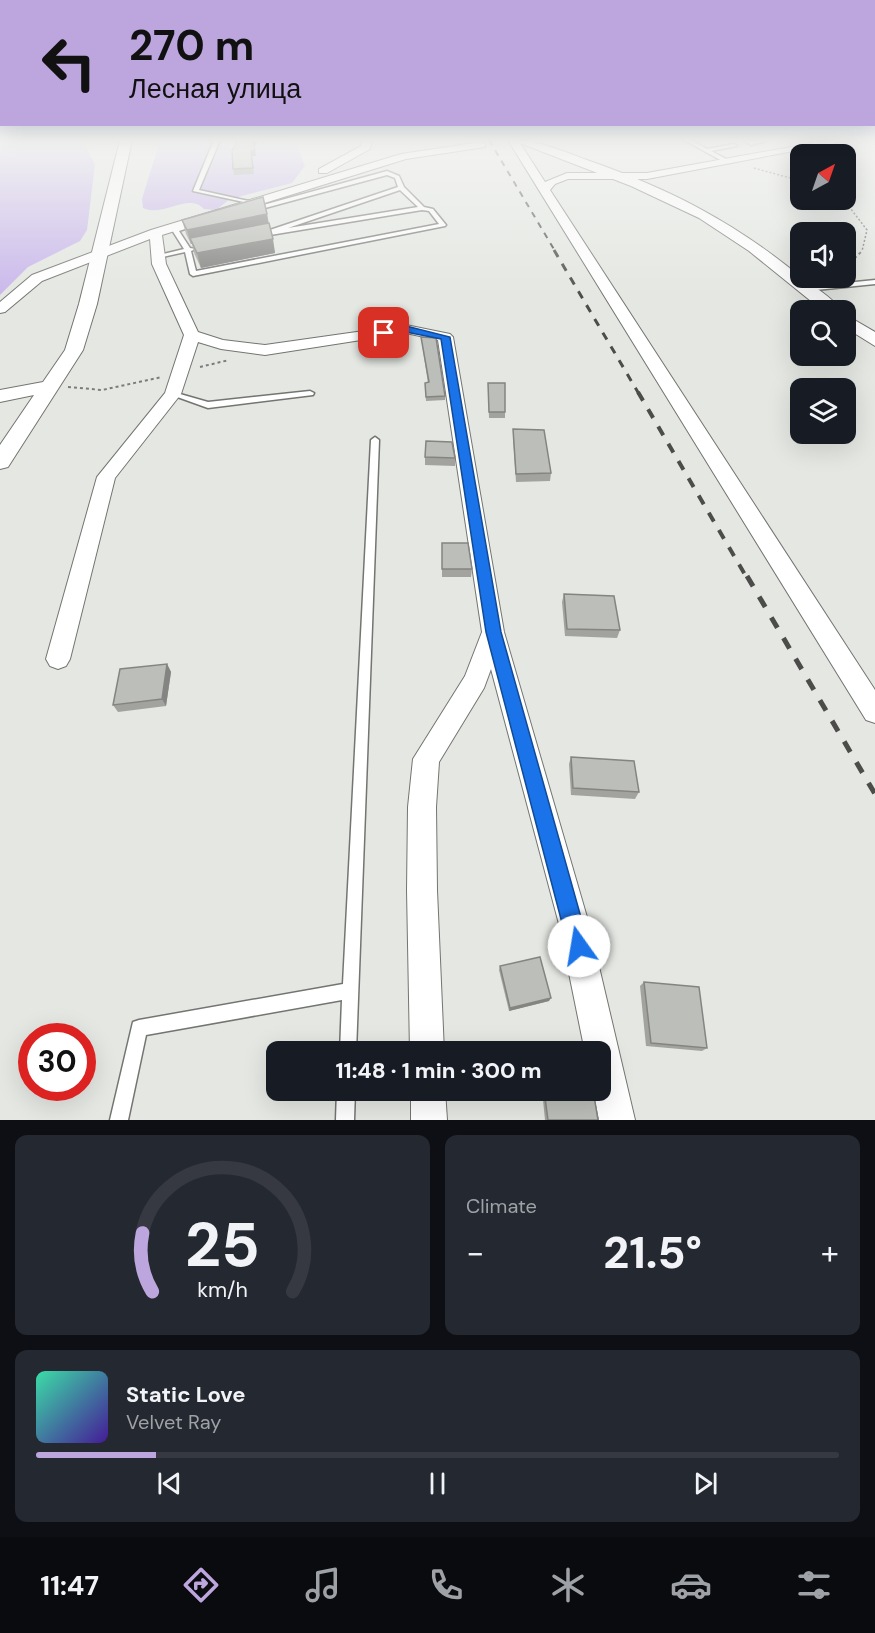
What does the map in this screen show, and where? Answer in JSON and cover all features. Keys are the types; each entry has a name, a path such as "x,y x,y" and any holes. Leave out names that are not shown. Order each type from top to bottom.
{"street":[{"path":"0,462 74,350 88,304 113,192"},
{"path":"0,309 37,278 155,233 284,192"},
{"path":"545,192 875,712"},
{"path":"655,192 705,215 755,249 820,300"},
{"path":"58,659 106,477 174,394 192,335 159,264 155,233"},
{"path":"856,327 875,340"},
{"path":"192,335 221,344 265,350 406,329 446,337 493,632 574,924 617,1120"},
{"path":"0,396 51,386"},
{"path":"427,1041 422,890 422,807 426,759 475,681 493,632"},
{"path":"428,1101 429,1120"}],"lane":[{"path":"202,192 250,203"},
{"path":"245,238 422,208 431,210 443,225 193,274 188,250 175,230 315,192"},
{"path":"268,233 388,192"},
{"path":"405,192 422,208"},
{"path":"336,210 347,220"},
{"path":"158,256 199,248"},
{"path":"806,289 875,282"},
{"path":"174,394 208,405 310,393"},
{"path":"348,1041 375,441"},
{"path":"119,1120 139,1028 350,991"},
{"path":"345,1120 346,1101"}],"path":[{"path":"852,210 867,230 862,253 856,258"},
{"path":"51,386 102,390 265,350"}],"shaded area":[{"path":"0,192 92,192 87,230 80,241 28,267 0,295"},
{"path":"144,192 256,192 230,199 216,210 204,209 198,204 191,203 151,210 143,208"}],"building":[{"path":"263,197 267,214 187,230 182,220"},
{"path":"269,223 273,239 197,253 190,238"},
{"path":"421,337 436,338 445,396 426,397 425,383 429,382"},
{"path":"488,383 505,383 505,412 489,412"},
{"path":"513,429 544,430 551,473 516,474"},
{"path":"426,441 452,442 455,458 425,457"},
{"path":"442,543 468,543 472,569 442,569"},
{"path":"564,594 614,596 620,630 567,629"},
{"path":"167,664 162,699 113,705 120,669"},
{"path":"571,757 634,761 639,792 573,788"},
{"path":"540,957 551,998 510,1008 500,966"},
{"path":"644,982 699,987 707,1048 651,1043"},
{"path":"545,1101 595,1101 598,1120 548,1120"}],"railway":[{"path":"520,192 555,251"},
{"path":"554,250 639,394"},
{"path":"638,392 747,578"},
{"path":"747,576 875,794"}],"route":[{"path":"384,333 406,329 446,337 493,632 517,712 579,946"}]}
